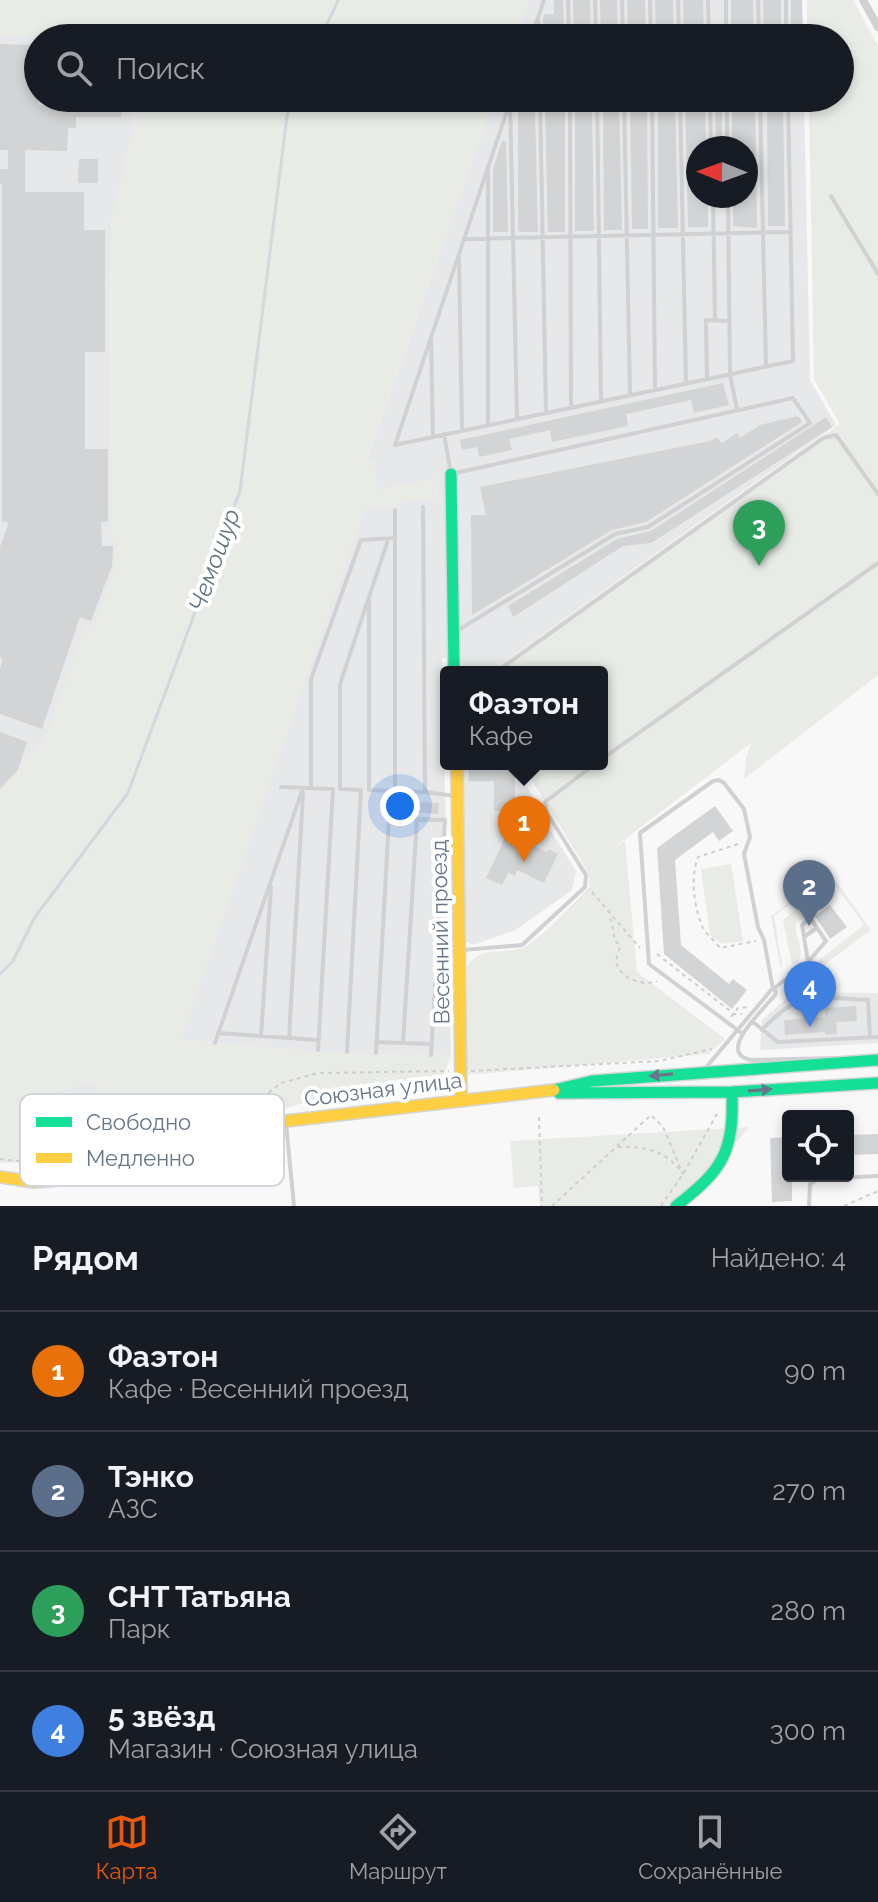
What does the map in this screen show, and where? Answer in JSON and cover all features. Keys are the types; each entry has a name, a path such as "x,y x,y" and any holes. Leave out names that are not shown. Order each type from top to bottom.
{"main road":[{"path":"451,474 454,666"},
{"name":"Весенний проезд","path":"457,770 461,1100"},
{"name":"Союзная улица","path":"542,1093 592,1081 878,1060"},
{"path":"592,1081 594,1095"},
{"name":"Союзная улица","path":"286,1121 542,1093 732,1092 878,1083"},
{"path":"676,1206 707,1181 725,1150 734,1124 732,1092"},
{"name":"Союзная улица","path":"0,1177 20,1180"}],"street":[{"path":"863,0 878,27"}],"lane":[{"path":"536,24 544,0"},
{"path":"568,0 569,24"},
{"path":"595,0 596,24"},
{"path":"622,0 623,24"},
{"path":"650,0 651,24"},
{"path":"678,0 679,24"},
{"path":"708,0 709,24"},
{"path":"726,0 726,24"},
{"path":"758,0 759,24"},
{"path":"786,0 786,24"},
{"path":"538,17 538,24"},
{"path":"507,112 395,445 793,361 788,112"},
{"path":"511,112 517,419"},
{"path":"540,112 546,413"},
{"path":"570,112 571,407"},
{"path":"597,112 601,401"},
{"path":"624,112 630,395"},
{"path":"652,112 655,390"},
{"path":"680,112 686,383"},
{"path":"710,112 711,136"},
{"path":"727,112 727,136"},
{"path":"760,112 766,367"},
{"path":"488,167 488,425"},
{"path":"831,196 878,274"},
{"path":"713,208 715,320"},
{"path":"728,208 730,375 737,409"},
{"path":"464,239 790,232"},
{"path":"459,253 462,430"},
{"path":"707,379 706,320 729,321"},
{"path":"431,335 433,437"},
{"path":"444,434 451,474 793,398 810,423 648,527 615,534 453,634"},
{"path":"504,666 823,438 836,435 878,494"},
{"path":"423,507 425,792"},
{"path":"395,510 395,818"},
{"path":"311,788 311,679 361,540 395,538"},
{"path":"340,789 340,684 389,539"},
{"path":"608,755 878,563"},
{"path":"369,597 369,790"},
{"path":"461,950 522,945 585,887 586,875 547,813 545,802 587,770"},
{"path":"743,1034 653,969 648,958 640,833 713,781 719,780 744,809 750,837 744,854 775,995 743,1034 737,1051 745,1059 822,1057 854,1060"},
{"path":"281,787 458,796"},
{"path":"215,1043 303,788"},
{"path":"289,1038 303,788"},
{"path":"318,1050 333,789"},
{"path":"347,1052 361,790"},
{"path":"376,1053 389,818 395,818 445,820 431,1055"},
{"path":"403,1043 417,819"},
{"path":"261,1036 271,881"},
{"path":"702,1072 773,989 808,962 826,941 810,918 802,925 808,962"},
{"path":"804,937 817,928"},
{"path":"762,1030 777,1013 805,998 868,1000 870,1037"},
{"path":"753,1022 778,1042 878,1037"},
{"path":"218,1033 318,1040"},
{"path":"376,1042 432,1044"},
{"path":"286,1121 294,1206"},
{"path":"809,1206 810,1184 818,1179 878,1176"}],"path":[{"path":"737,839 736,845 698,857 693,870 698,913 704,930 720,948 758,941"},
{"path":"585,887 598,897 648,958"},
{"path":"609,910 615,940 620,946 615,961 618,968 641,984 650,985 664,977"},
{"path":"655,952 734,1014"},
{"path":"738,1008 748,1008 754,1000"},
{"path":"267,1094 281,1083 318,1073 461,1071 659,1061 712,1049"},
{"path":"661,1206 717,1114"},
{"path":"552,1206 651,1115 663,1127 683,1174"},
{"path":"539,1117 542,1206"},
{"path":"618,1147 642,1146 671,1160 683,1174"},
{"path":"0,1159 20,1161"},
{"path":"844,1206 878,1191"}],"shaded area":[{"path":"0,0 528,0 520,24 24,24 24,35 0,34"},
{"path":"528,0 802,0 803,24 520,24"},
{"path":"807,0 853,0 878,46 878,675 744,779 751,743 612,849 625,841 637,972 725,1039 708,1054 467,1075 467,967 478,955 515,950 530,943 589,887 585,867 526,770 608,770 608,666 497,666 840,424 814,379 809,112 854,112 854,24 807,24"},
{"path":"0,34 24,34 24,112 131,112 135,124 110,227 111,541 117,542 116,566 95,627 86,624 47,737 0,789"},
{"path":"131,112 489,112 366,461 374,460 378,491 437,479 438,496 364,509 180,1040 325,1053 451,1056 440,1084 341,1095 284,1109 284,1094 99,1094 95,1080 46,1094 20,1094 20,1162 0,1163 0,789 47,737 86,623 95,627 116,566 117,542 111,541 110,227 135,124"},
{"path":"489,112 804,112 810,380 836,425 497,666 463,666 458,658 442,658 440,770 445,770 451,1056 325,1053 180,1040 364,509 438,496 437,479 377,491 374,460 366,462"},
{"path":"462,770 518,770 537,805 534,814 542,817 576,871 572,890 516,930 473,945 465,941"},
{"path":"731,864 743,941 722,944 710,935 701,869"},
{"path":"829,872 871,930 796,986 791,982 864,925 828,875 774,916 780,966 771,916"},
{"path":"819,890 829,892 830,898 795,924 801,953 798,963 792,964 783,920"},
{"path":"794,992 878,993 878,1043 760,1050 762,1020"},
{"path":"95,1080 99,1094 46,1094"},
{"path":"749,1127 684,1206 540,1206 538,1186 514,1188 510,1141"}],"building":[{"path":"554,0 563,0 564,24 543,24 545,14 554,14"},
{"path":"573,0 590,0 591,24 574,24"},
{"path":"600,0 617,0 618,24 601,24"},
{"path":"627,0 645,0 646,24 628,24"},
{"path":"655,0 673,0 674,24 656,24"},
{"path":"683,0 703,0 704,24 684,24"},
{"path":"731,0 753,0 754,24 731,24"},
{"path":"763,0 781,0 781,24 764,24"},
{"path":"791,0 802,0 803,24 791,24"},
{"path":"0,44 24,45 24,112 121,112 121,117 76,117 76,128 68,128 67,151 25,150 25,192 84,192 84,230 105,230 105,352 85,352 85,449 108,449 108,522 101,522 102,546 113,546 112,566 91,621 80,617 42,729 0,714 0,669 3,660 0,657 0,547 9,522 2,522 0,184 0,169 8,169 8,150 0,150"},
{"path":"518,112 535,112 538,232 518,231"},
{"path":"545,112 565,112 565,232 548,232"},
{"path":"575,112 592,112 594,231 575,231"},
{"path":"603,112 619,112 622,230 604,230"},
{"path":"630,112 647,112 648,229 632,229"},
{"path":"658,112 675,112 678,228 658,228"},
{"path":"685,112 705,112 706,136 686,136 686,142"},
{"path":"715,112 722,112 722,136 716,136"},
{"path":"732,112 755,112 756,136 732,136"},
{"path":"767,112 783,112 785,226 768,226"},
{"path":"502,141 506,141 508,232 493,232 493,169"},
{"path":"79,159 98,159 98,183 78,183"},
{"path":"688,208 708,208 708,227 688,227"},
{"path":"733,208 757,208 757,228 733,226"},
{"path":"723,383 729,405 694,413 691,400 626,414 628,426 552,442 550,430 509,439 512,450 479,457 477,447 462,450 460,440"},
{"path":"798,416 802,422 646,522 612,530 472,615 471,515 486,515 480,487 710,441 717,437 722,443 737,433 740,438 760,425"},
{"path":"826,417 832,427 651,543 623,546 513,617 508,606 617,539 651,531"},
{"path":"0,732 27,742 18,770 0,789"},
{"path":"469,770 515,770 515,811 494,811 494,781 469,781"},
{"path":"404,801 439,803 438,814 404,812"},
{"path":"715,806 733,831 719,841 713,832 675,860 681,945 729,984 733,979 747,990 732,1009 664,954 657,848"},
{"path":"507,834 558,854 544,883 517,870 515,876 508,873 502,885 486,878"},
{"path":"830,905 847,927 830,939 815,916"},
{"path":"856,1006 857,1021 836,1022 837,1034 785,1035 784,1020 825,1017 825,1008"},
{"path":"878,1134 878,1154 854,1155 854,1135"},
{"path":"782,1137 782,1182 792,1182 792,1201 772,1202 770,1138"}],"waterway":[{"name":"Чемошур","path":"327,24 338,0"},
{"name":"Чемошур","path":"0,974 13,961 35,917 128,793 240,491 289,112"}],"traffic: fast":[{"path":"451,474 454,666"},
{"path":"554,1090 592,1081 878,1060"},
{"path":"559,1093 732,1092 878,1083"},
{"path":"676,1206 705,1181 722,1158 731,1130 732,1092"}],"traffic: slow":[{"path":"457,770 461,1100"},
{"path":"284,1122 554,1090"},
{"path":"0,1177 20,1180"}],"place":[{"name":"СНТ Татьяна","path":"759,566"},
{"name":"Фаэтон","path":"524,862"},
{"name":"Тэнко","path":"809,926"},
{"name":"5 звёзд","path":"810,1027"}]}
